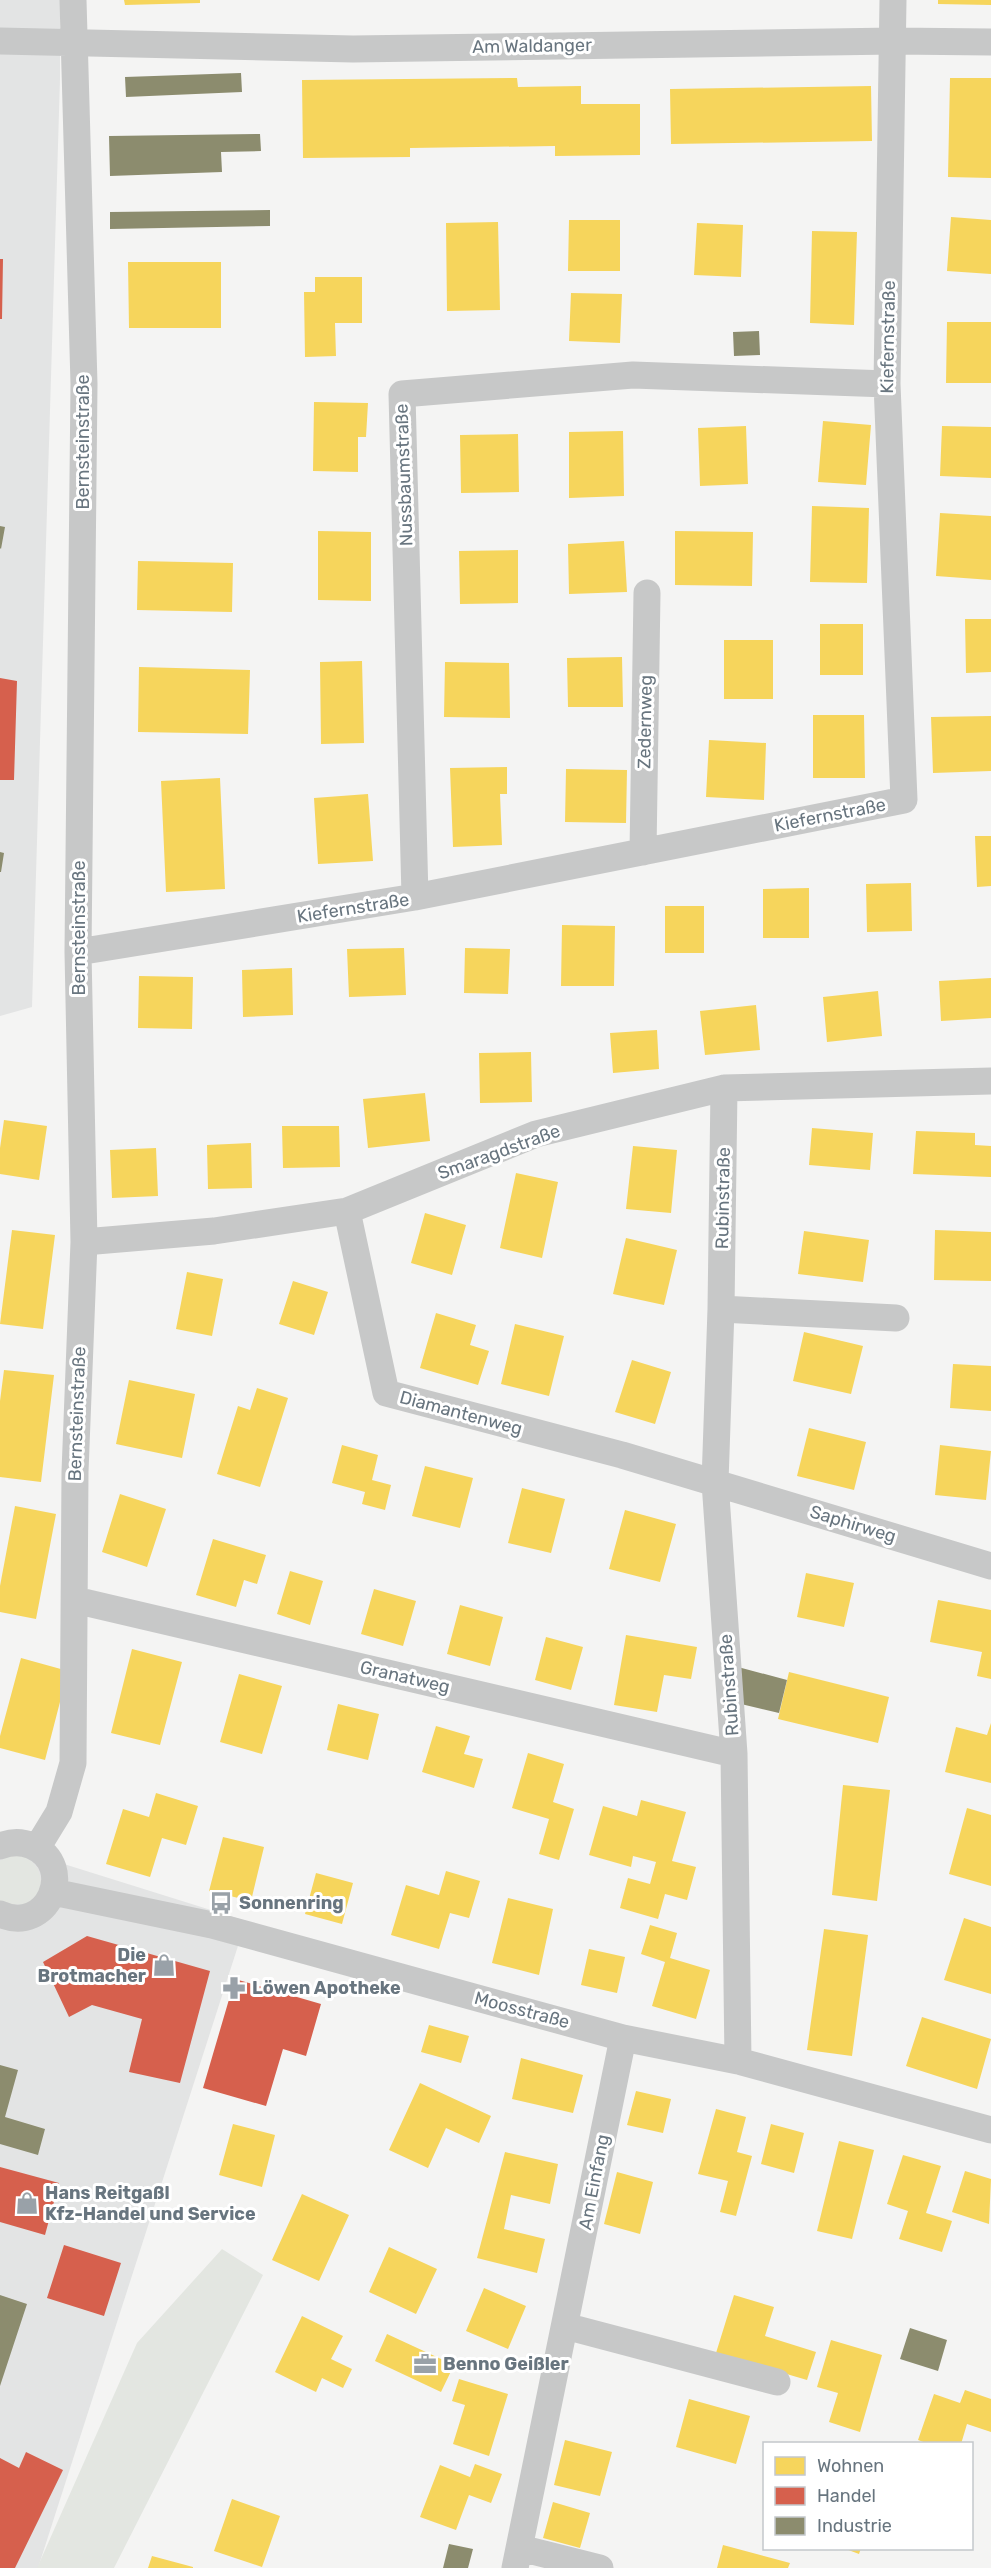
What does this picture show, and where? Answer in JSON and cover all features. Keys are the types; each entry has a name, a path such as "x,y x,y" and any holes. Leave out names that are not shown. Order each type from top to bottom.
{"street":[{"name":"Bernsteinstraße","path":"37,1848 59,1812 73,1762 75,1472 84,1242 78,952 84,384 73,0"},
{"name":"Kiefernstraße","path":"78,952 415,897 904,800 887,384 893,0"},
{"name":"Am Waldanger","path":"0,41 353,49 894,41 991,42"},
{"name":"Nussbaumstraße","path":"415,897 402,394 633,375 887,384"},
{"name":"Zedernweg","path":"643,852 647,592"},
{"name":"Smaragdstraße","path":"84,1242 214,1232 346,1211 536,1134 724,1088 991,1081"},
{"name":"Rubinstraße","path":"724,1088 721,1309 715,1482 734,1754 738,2061"},
{"name":"Diamantenweg","path":"346,1211 386,1393 715,1482"},
{"path":"721,1309 896,1318"},
{"name":"Saphirweg","path":"715,1482 991,1566"},
{"name":"Granatweg","path":"75,1600 734,1754"},
{"path":"0,1846 14,1842 26,1843 37,1848 53,1867 55,1879 53,1892 48,1902 30,1917 18,1919 0,1914"},
{"name":"Moosstraße","path":"53,1892 212,1925 623,2038 738,2061 991,2130"},
{"name":"Am Einfang","path":"517,2558 623,2038"},
{"path":"565,2326 777,2382"},
{"path":"517,2558 600,2568"}],"shaded area":[{"path":"0,0 60,0 60,79 32,1007 0,1016"},
{"path":"0,1844 246,1921 38,2568 0,2568"},
{"path":"18,1855 30,1860 38,1869 39,1893 26,1905 0,1903 0,1861 9,1856"},
{"path":"222,2249 263,2275 114,2568 37,2568 137,2343"}],"building: Wohnen":[{"path":"124,0 200,0 200,3 125,5"},
{"path":"938,0 991,0 991,5 938,4"},
{"path":"517,78 518,87 581,86 581,104 640,104 640,155 555,156 555,146 410,148 410,157 303,158 302,80"},
{"path":"950,78 991,78 991,178 948,177"},
{"path":"871,86 872,141 671,144 670,89"},
{"path":"951,217 991,220 991,274 947,271"},
{"path":"569,220 620,220 620,271 568,271"},
{"path":"498,222 500,310 447,311 446,223"},
{"path":"697,223 743,225 741,277 694,275"},
{"path":"812,231 857,232 854,325 810,323"},
{"path":"128,262 221,262 221,328 129,328"},
{"path":"315,277 362,277 362,323 335,323 336,356 305,357 304,292 315,292"},
{"path":"571,293 622,294 620,343 569,341"},
{"path":"947,322 991,322 991,383 946,383"},
{"path":"314,402 368,403 366,437 358,437 358,472 313,471"},
{"path":"823,421 871,425 866,485 818,482"},
{"path":"746,426 748,484 700,486 698,428"},
{"path":"942,426 991,427 991,478 940,476"},
{"path":"623,431 624,496 569,498 569,432"},
{"path":"518,434 519,492 461,493 460,435"},
{"path":"812,506 869,508 867,583 810,582"},
{"path":"940,513 991,516 991,580 936,576"},
{"path":"318,531 371,532 371,601 318,600"},
{"path":"675,531 753,532 752,586 675,585"},
{"path":"624,541 627,592 569,594 568,544"},
{"path":"518,550 518,603 460,604 459,551"},
{"path":"138,561 233,563 232,612 137,610"},
{"path":"965,619 991,619 991,672 966,673"},
{"path":"820,624 863,624 863,675 820,675"},
{"path":"724,640 773,640 773,699 724,699"},
{"path":"622,657 623,707 568,707 567,658"},
{"path":"362,661 364,743 321,744 320,662"},
{"path":"445,662 509,663 510,718 444,717"},
{"path":"139,667 250,670 248,734 138,732"},
{"path":"813,715 864,715 865,778 813,778"},
{"path":"991,716 991,771 933,773 931,717"},
{"path":"709,740 766,743 764,800 706,797"},
{"path":"507,767 507,794 500,794 502,845 453,847 450,768"},
{"path":"566,769 627,770 626,823 565,822"},
{"path":"220,778 225,889 166,892 161,781"},
{"path":"368,794 373,861 318,864 314,798"},
{"path":"975,836 991,836 991,886 977,887"},
{"path":"911,883 912,931 867,932 866,884"},
{"path":"809,888 809,938 763,938 763,889"},
{"path":"665,906 704,906 704,953 665,953"},
{"path":"562,925 615,926 614,986 561,986"},
{"path":"404,948 406,995 349,997 347,949"},
{"path":"465,948 510,949 508,994 464,993"},
{"path":"292,968 293,1015 243,1017 242,970"},
{"path":"139,976 193,977 192,1029 138,1028"},
{"path":"991,978 991,1018 941,1021 939,981"},
{"path":"878,991 882,1036 827,1042 823,997"},
{"path":"756,1005 760,1050 705,1055 700,1011"},
{"path":"657,1030 659,1069 613,1073 610,1033"},
{"path":"531,1052 532,1102 480,1103 479,1053"},
{"path":"425,1093 430,1141 368,1148 363,1099"},
{"path":"4,1120 47,1126 39,1180 0,1174 0,1148"},
{"path":"282,1126 339,1126 340,1167 283,1168"},
{"path":"812,1128 873,1133 870,1170 809,1165"},
{"path":"916,1131 975,1133 975,1145 991,1146 991,1177 913,1174"},
{"path":"251,1143 252,1188 208,1189 207,1145"},
{"path":"633,1146 677,1150 671,1213 626,1209"},
{"path":"156,1148 158,1196 112,1198 110,1150"},
{"path":"516,1173 558,1182 542,1258 500,1248"},
{"path":"425,1213 466,1225 452,1275 411,1263"},
{"path":"12,1230 55,1235 43,1329 0,1324"},
{"path":"935,1230 991,1232 991,1281 934,1280"},
{"path":"804,1231 869,1240 863,1282 798,1274"},
{"path":"626,1238 677,1250 664,1305 613,1294"},
{"path":"187,1272 223,1279 212,1336 176,1329"},
{"path":"293,1281 328,1292 314,1335 279,1324"},
{"path":"436,1313 476,1325 470,1345 489,1351 478,1385 420,1368"},
{"path":"515,1324 564,1336 549,1396 501,1384"},
{"path":"804,1332 863,1346 851,1394 793,1381"},
{"path":"632,1360 671,1372 655,1424 615,1412"},
{"path":"953,1364 991,1366 991,1411 950,1408"},
{"path":"4,1370 54,1375 41,1482 0,1477 0,1401"},
{"path":"129,1380 195,1394 182,1458 116,1444"},
{"path":"257,1388 288,1398 260,1487 217,1474 238,1406 250,1410"},
{"path":"809,1428 866,1442 854,1490 797,1476"},
{"path":"342,1445 378,1455 372,1480 391,1485 385,1510 362,1504 365,1492 332,1483"},
{"path":"940,1445 991,1451 986,1500 935,1495"},
{"path":"425,1466 473,1478 460,1528 412,1516"},
{"path":"522,1488 565,1499 551,1553 508,1543"},
{"path":"120,1494 166,1509 147,1567 102,1552"},
{"path":"15,1506 56,1514 36,1619 0,1612 0,1586"},
{"path":"625,1510 676,1524 660,1582 609,1569"},
{"path":"213,1539 266,1555 257,1584 244,1580 236,1607 196,1595"},
{"path":"290,1571 323,1581 310,1625 277,1614"},
{"path":"806,1573 854,1583 844,1627 797,1617"},
{"path":"374,1589 416,1601 403,1646 361,1634"},
{"path":"938,1600 991,1610 991,1679 977,1676 982,1652 930,1642"},
{"path":"460,1605 503,1617 490,1666 447,1654"},
{"path":"626,1635 697,1647 691,1679 664,1675 657,1712 614,1705"},
{"path":"546,1637 583,1647 571,1690 535,1680"},
{"path":"132,1649 182,1662 160,1745 111,1733"},
{"path":"21,1658 68,1671 45,1760 0,1748 0,1736"},
{"path":"789,1672 889,1697 878,1743 778,1719"},
{"path":"239,1674 282,1686 262,1754 220,1742"},
{"path":"338,1704 379,1714 368,1760 327,1750"},
{"path":"991,1723 991,1783 945,1772 956,1727 987,1735"},
{"path":"436,1726 470,1736 464,1754 483,1759 474,1788 422,1772"},
{"path":"528,1753 564,1764 553,1802 574,1809 559,1860 539,1854 549,1819 512,1808"},
{"path":"843,1785 890,1790 877,1901 832,1895"},
{"path":"156,1793 198,1806 186,1845 162,1838 150,1877 106,1864 123,1809 149,1817"},
{"path":"641,1800 686,1812 672,1861 696,1867 687,1900 665,1894 658,1919 620,1908 628,1878 650,1884 656,1862 633,1856 631,1867 589,1855 603,1806 637,1816"},
{"path":"967,1808 991,1815 991,1886 949,1874"},
{"path":"223,1837 264,1847 251,1901 209,1891"},
{"path":"446,1871 480,1881 469,1918 450,1913 439,1949 391,1935 406,1885 439,1895"},
{"path":"316,1873 353,1883 342,1924 305,1914"},
{"path":"508,1898 553,1909 539,1975 492,1963"},
{"path":"964,1918 991,1927 991,1994 944,1980"},
{"path":"650,1925 677,1933 670,1958 710,1970 696,2019 652,2006 665,1962 641,1954"},
{"path":"824,1929 868,1935 852,2056 807,2050"},
{"path":"589,1949 625,1957 617,1993 581,1985"},
{"path":"922,2017 991,2039 977,2089 906,2066"},
{"path":"429,2025 469,2036 461,2063 421,2052"},
{"path":"521,2058 583,2075 573,2113 512,2099"},
{"path":"420,2083 491,2116 479,2143 446,2128 428,2168 389,2150"},
{"path":"636,2091 671,2099 663,2133 627,2125"},
{"path":"716,2109 746,2117 737,2152 752,2156 736,2216 720,2212 728,2181 698,2174"},
{"path":"233,2124 275,2135 262,2187 219,2175"},
{"path":"771,2124 804,2133 794,2173 761,2164"},
{"path":"839,2141 874,2150 852,2239 817,2231"},
{"path":"505,2152 558,2164 550,2204 511,2195 504,2229 545,2239 537,2273 477,2258"},
{"path":"903,2155 941,2166 926,2213 952,2221 942,2252 899,2239 908,2211 887,2204"},
{"path":"965,2171 991,2179 989,2224 952,2212"},
{"path":"617,2172 653,2182 640,2234 604,2224"},
{"path":"302,2194 349,2215 319,2281 272,2260"},
{"path":"389,2247 437,2269 416,2314 369,2292"},
{"path":"484,2288 526,2306 508,2349 466,2331"},
{"path":"734,2295 774,2307 765,2336 816,2352 807,2380 716,2353"},
{"path":"302,2316 343,2336 331,2359 352,2369 343,2388 322,2378 316,2392 275,2372"},
{"path":"387,2334 454,2365 441,2392 375,2361"},
{"path":"831,2340 882,2355 860,2432 829,2422 838,2393 817,2387"},
{"path":"459,2379 508,2394 489,2456 453,2444 465,2405 452,2401"},
{"path":"965,2390 991,2399 991,2432 967,2424 962,2442 918,2440 934,2394 960,2403"},
{"path":"689,2399 750,2416 736,2464 676,2447"},
{"path":"565,2440 612,2452 600,2496 554,2485"},
{"path":"475,2464 502,2474 491,2503 469,2495 456,2530 420,2517 440,2465 470,2477"},
{"path":"232,2499 280,2516 262,2567 214,2551"},
{"path":"553,2502 590,2513 580,2548 543,2538"},
{"path":"723,2545 790,2563 788,2568 717,2568"},
{"path":"848,2550 860,2550 859,2554"},
{"path":"152,2556 193,2567 193,2568 148,2568"}],"building: Handel":[{"path":"0,259 3,259 2,319 0,319"},
{"path":"0,678 17,681 14,780 0,780"},
{"path":"87,1936 210,1971 180,2083 129,2072 142,2019 92,2005 69,2017 43,1962"},
{"path":"235,1979 321,2004 306,2056 283,2049 266,2106 203,2088"},
{"name":"Hans Reitgaßl Kfz-Handel und Service","path":"0,2167 59,2183 45,2235 0,2222"},
{"path":"64,2245 121,2263 104,2316 47,2298"},
{"path":"26,2452 63,2470 15,2568 0,2568 0,2458 19,2468"}],"building: Industrie":[{"path":"241,73 242,92 126,97 125,77"},
{"path":"260,134 261,151 221,152 222,172 110,176 109,136"},
{"path":"270,210 270,226 110,229 110,212"},
{"path":"759,331 760,355 734,356 733,332"},
{"path":"0,526 5,527 1,549 0,548"},
{"path":"0,852 4,853 1,872 0,872"},
{"path":"738,1667 787,1680 779,1713 741,1704"},
{"path":"0,2065 18,2070 5,2117 45,2129 38,2155 0,2144"},
{"path":"0,2295 27,2304 0,2386"},
{"path":"910,2328 947,2340 938,2371 900,2359"},
{"path":"449,2544 473,2549 468,2568 443,2568"}],"place":[{"name":"Sonnenring","path":"221,1903"},
{"name":"Die Brotmacher","path":"164,1965"},
{"name":"Löwen Apotheke","path":"234,1988"},
{"name":"Hans Reitgaßl Kfz-Handel und Service","path":"27,2203"},
{"name":"Benno Geißler","path":"425,2364"}]}
